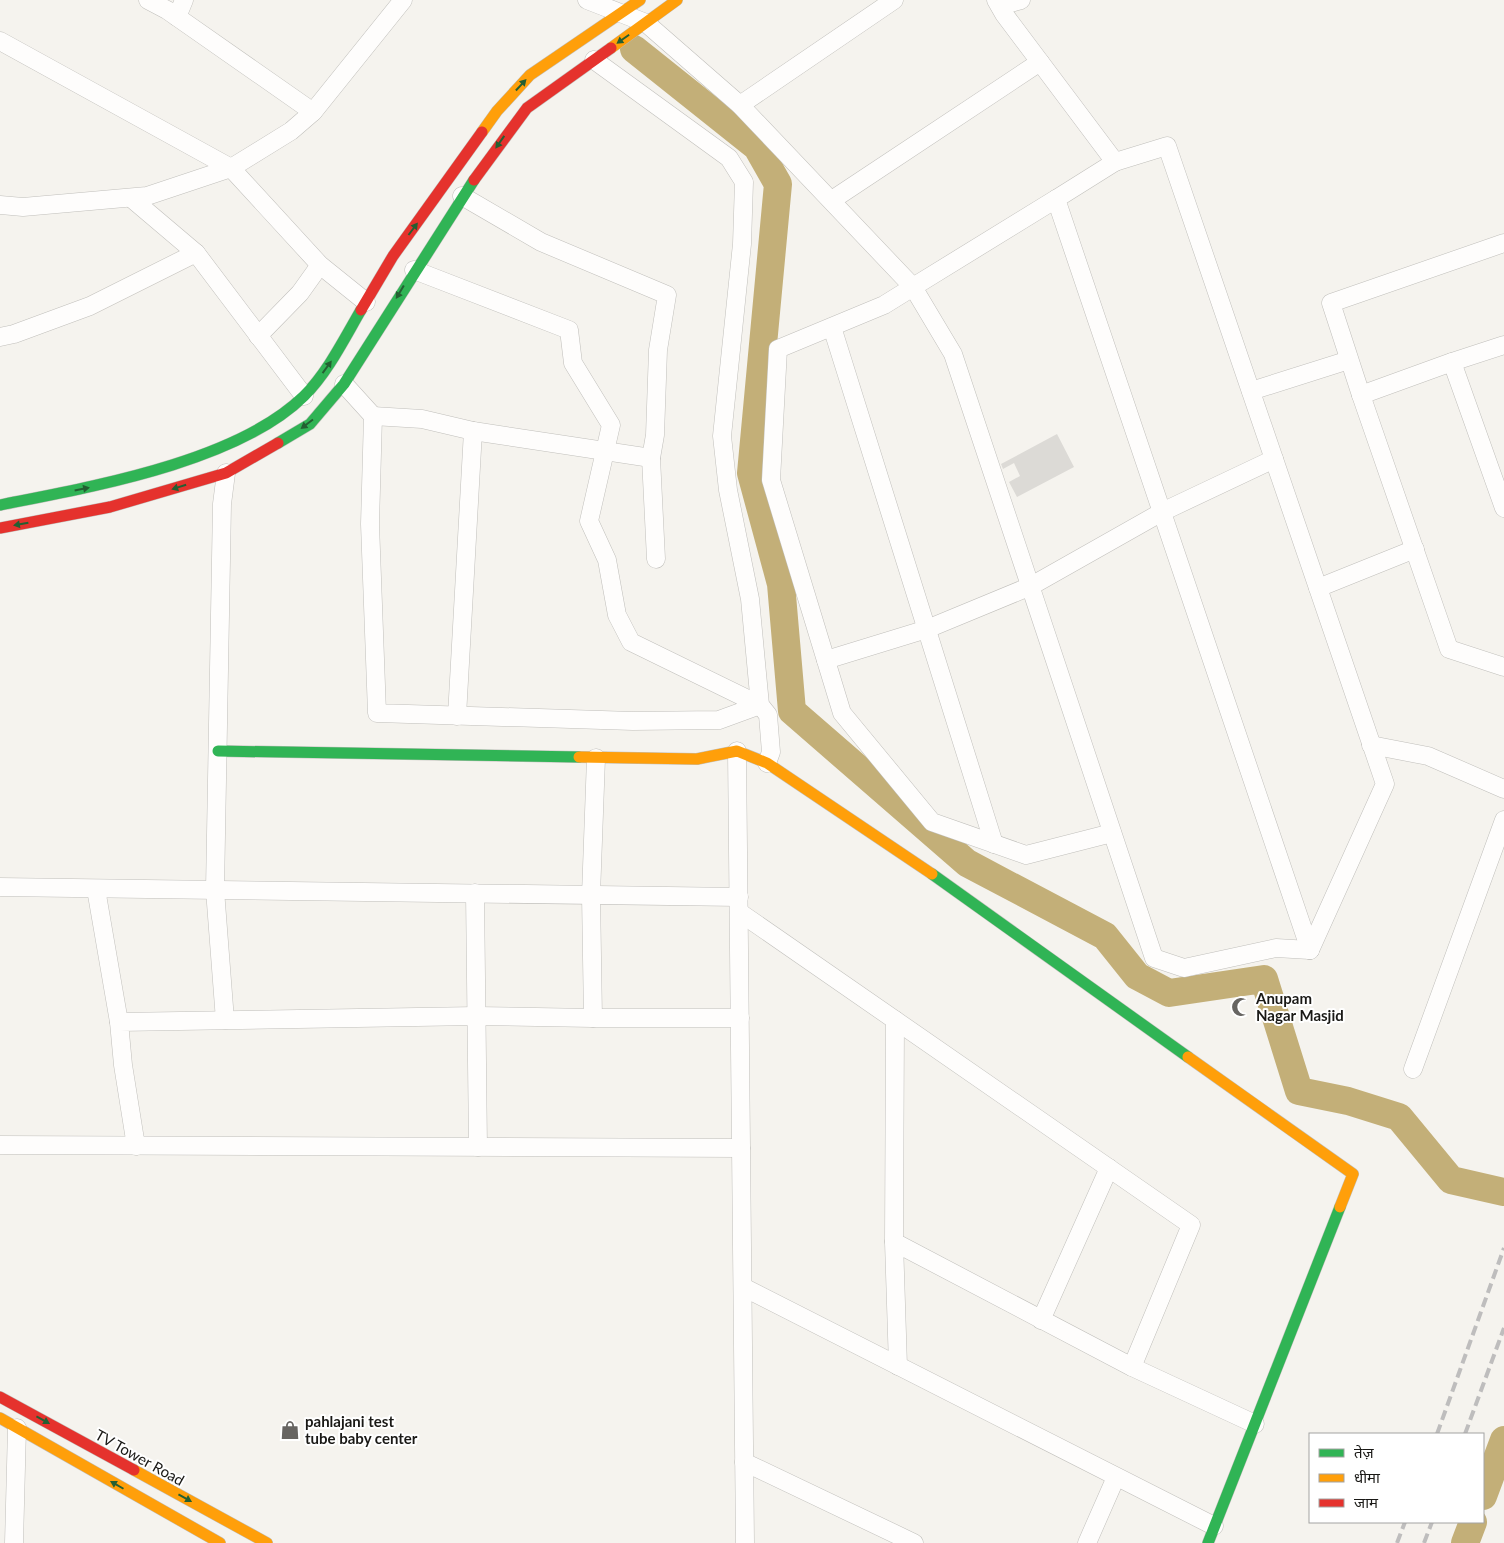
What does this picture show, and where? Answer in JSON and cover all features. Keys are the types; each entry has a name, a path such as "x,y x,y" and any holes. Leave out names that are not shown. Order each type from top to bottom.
{"street":[{"path":"148,0 177,17 313,112"},
{"path":"177,17 184,0"},
{"path":"0,205 23,207 147,196 231,168 291,130 313,112 403,0"},
{"path":"587,0 622,12 646,23 740,105 913,287 953,354 1154,958 1184,968 1276,948 1310,950"},
{"path":"0,505 99,485 221,449 272,420 304,396 329,364 393,256 497,112 530,75 640,0"},
{"path":"0,528 110,507 226,473 310,424 344,384 462,196 527,108 677,0"},
{"path":"740,105 894,0"},
{"path":"1021,0 998,3 1115,162"},
{"path":"0,41 231,168 320,266 366,302"},
{"path":"594,60 728,158 744,182 742,244 722,436 728,490 750,599 760,705"},
{"path":"832,200 1040,62"},
{"path":"1112,833 1026,855 932,822 842,713 770,480 778,349 884,304 1115,162 1168,146 1385,784 1310,950"},
{"path":"462,196 541,242 667,296 658,350 655,436 651,458 656,559"},
{"path":"131,198 196,253 304,396"},
{"path":"1056,199 1310,950"},
{"path":"1504,243 1331,303 1348,360 1449,650 1504,666"},
{"path":"0,337 14,334 90,306 196,253"},
{"path":"258,336 300,293 320,266"},
{"path":"414,270 569,330 573,363 611,425 589,521 607,560 617,615 631,642 760,705 768,715 771,752 767,763"},
{"path":"832,327 994,844"},
{"path":"1361,395 1504,345"},
{"path":"1251,391 1348,360"},
{"path":"1452,362 1504,508"},
{"path":"344,384 373,416 422,420 474,431 605,453 651,458"},
{"path":"373,416 370,524 377,713 633,721 719,720 760,705"},
{"path":"457,716 474,431"},
{"path":"221,449 226,473 222,504 215,890 225,1020"},
{"path":"826,660 927,629 1031,586 1162,512 1274,459"},
{"path":"1318,588 1415,549"},
{"path":"1372,745 1428,756 1504,789"},
{"path":"218,751 697,759 737,751 767,763 907,856 1353,1174 1208,1543"},
{"path":"737,751 745,1543"},
{"path":"593,1018 592,895 596,758"},
{"path":"1413,1069 1504,820"},
{"path":"0,887 592,895 739,904 894,1020 1191,1225 1132,1367"},
{"path":"96,889 119,1022 136,1146"},
{"path":"475,893 478,1147"},
{"path":"119,1022 476,1016 740,1018"},
{"path":"894,1020 894,1242 898,1366"},
{"path":"0,1145 741,1148"},
{"path":"1041,1320 1109,1168"},
{"path":"894,1242 1132,1367 1255,1424"},
{"path":"742,1287 1214,1526"},
{"name":"TV Tower Road","path":"0,1397 266,1543"},
{"path":"0,1418 220,1543"},
{"path":"14,1543 17,1428"},
{"path":"744,1462 914,1543"},
{"path":"1087,1543 1116,1476"}],"building":[{"path":"1057,434 1074,467 1017,497 1009,482 1020,476 1014,463 1003,469 1001,464"}],"waterway":[{"path":"634,49 757,147 778,184 751,473 781,584 792,711 967,863 1105,936 1137,976 1169,993 1264,979 1299,1091 1348,1101 1399,1117 1451,1180 1504,1192"},
{"path":"1484,1493 1504,1440"},
{"path":"1465,1543 1473,1523"}],"railway":[{"path":"1437,1433 1504,1248"},
{"path":"1465,1433 1504,1328"},
{"path":"1397,1543 1405,1523"},
{"path":"1424,1543 1432,1523"}],"traffic: fast":[{"path":"278,443 310,424 344,384 474,180"},
{"path":"0,505 76,490 161,469 202,455 241,438 275,419 313,387 342,344 361,310"},
{"path":"218,751 579,757"},
{"path":"932,874 1188,1057"},
{"path":"1208,1543 1340,1207"}],"traffic: slow":[{"path":"482,132 497,111 530,75 640,0"},
{"path":"611,48 677,0"},
{"path":"579,757 697,759 737,751 767,763 932,874"},
{"path":"1188,1057 1353,1174 1340,1207"},
{"path":"0,1418 220,1543"},
{"path":"134,1470 267,1543"}],"traffic: jam":[{"path":"474,180 527,108 611,48"},
{"path":"361,310 393,256 482,132"},
{"path":"0,528 110,507 226,473 278,443"},
{"path":"0,1397 134,1470"}],"place":[{"name":"Anupam Nagar Masjid","path":"1241,1007"},
{"name":"pahlajani test tube baby center","path":"290,1430"}]}
